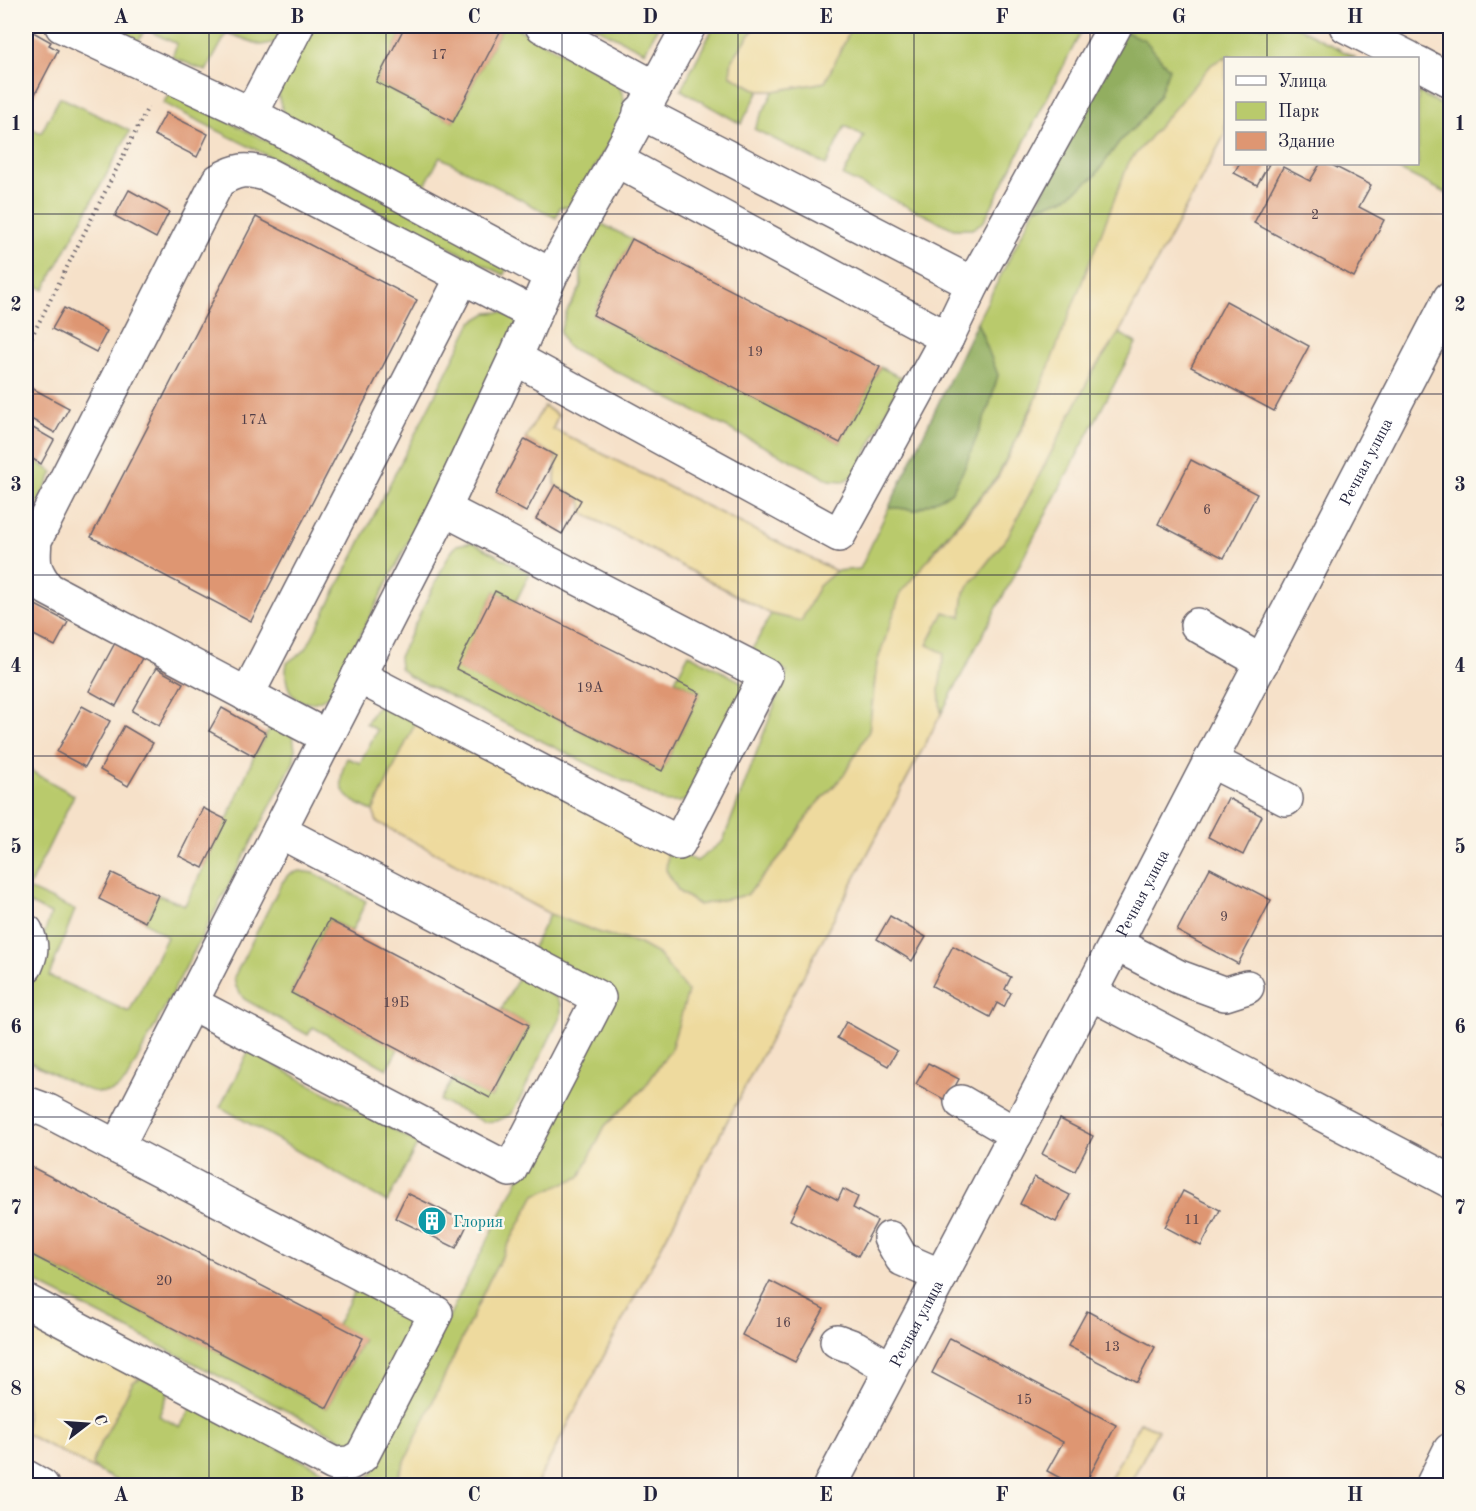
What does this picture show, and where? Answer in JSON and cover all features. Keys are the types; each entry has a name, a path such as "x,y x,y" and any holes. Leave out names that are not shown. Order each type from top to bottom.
{"street":[{"path":"62,26 251,114 551,274"},
{"path":"251,114 297,26"},
{"path":"542,26 647,100 973,284"},
{"path":"117,1147 444,509 515,358 551,274 688,26"},
{"path":"515,358 839,535 947,338 973,284 1115,26"},
{"path":"1346,26 1407,57"},
{"path":"1419,64 1450,80"},
{"path":"616,160 947,338"},
{"path":"327,737 48,589 38,576 33,561 35,540 218,181 230,173 250,170 268,176 534,314"},
{"path":"247,695 462,276"},
{"name":"Речная улица","path":"830,1485 941,1276 1024,1132 1090,993 1450,297"},
{"path":"358,676 679,843 766,675 444,509"},
{"path":"1197,625 1262,662"},
{"path":"1211,761 1286,799"},
{"path":"192,1003 510,1170 599,998 279,831"},
{"path":"26,932 32,944 31,956 26,966"},
{"path":"1116,944 1179,977 1225,994 1246,987"},
{"path":"1090,993 1450,1181"},
{"path":"961,1102 1024,1132"},
{"path":"26,1103 48,1111 436,1313 362,1456 350,1463 334,1464 26,1301"},
{"path":"890,1238 902,1259 941,1276"},
{"path":"837,1341 856,1348 891,1369"},
{"path":"26,1477 42,1485"}],"path":[{"path":"26,348 165,74"}],"green space":[{"path":"130,26 290,26 277,42 261,45 227,33 206,71 172,57 177,44 145,29 137,44 124,38"},
{"path":"305,26 405,26 376,82 453,122 503,26 513,26 616,82 624,98 625,117 571,207 560,207 556,218 440,157 422,191 284,115 278,95"},
{"path":"593,26 658,26 645,52"},
{"path":"714,26 756,26 732,60 730,75 759,91 741,124 681,90"},
{"path":"846,26 1084,26 984,221 972,229 954,229 843,176 864,136 845,126 826,165 754,129 774,91 825,82 848,35"},
{"path":"1127,26 1296,26 1354,57 1231,57 1230,55 1212,64 1184,100 997,477 934,550 877,663 869,731 844,775 812,810 785,851 747,895 700,905 679,892 666,870 668,849 697,861 723,841 787,672 752,650 771,614 801,621 819,586 836,571 860,569 889,507 916,510 951,493 964,469 989,406 998,375 977,322 1035,208 1066,198 1095,176 1119,142 1141,121 1159,96 1168,69 1124,31"},
{"path":"1124,31 1145,40 1169,69 1159,96 1141,121 1119,142 1095,176 1066,198 1035,208"},
{"path":"170,93 504,258 507,266 504,275 163,103"},
{"path":"1419,93 1450,110 1450,195 1390,165 1419,165"},
{"path":"60,97 130,131 44,290 26,280 26,126 41,133"},
{"path":"600,223 632,239 593,315 840,443 880,367 902,378 856,474 844,481 830,480 566,346 560,332 567,311 581,287 581,254"},
{"path":"502,312 521,321 330,695 320,701 302,702 290,692 286,674 287,663 306,649 472,322 487,313"},
{"path":"977,322 998,375 989,406 964,469 951,493 916,510 889,507"},
{"path":"1119,333 1136,343 941,714 939,690 943,653 927,645 944,612 961,617 964,592 1008,536 1093,371"},
{"path":"26,455 53,472 26,529"},
{"path":"472,542 530,573 516,601 495,591 457,669 662,771 700,693 675,680 689,654 742,682 746,692 694,797 680,802 666,802 409,676 400,668 399,657 449,555 457,545"},
{"path":"382,705 417,720 373,811 349,798 344,792 341,778 347,758 360,763 377,730 366,724 375,709"},
{"path":"273,723 293,737 294,761 126,1081 115,1090 95,1092 70,1083 26,1061 26,988 51,914 26,902 26,768 74,795 28,889 75,910 49,976 129,1012 167,937 145,922 158,895 185,905 227,820 254,756"},
{"path":"300,871 313,873 366,901 352,931 329,920 291,993 398,1049 387,1069 313,1027 308,1035 244,999 236,987 234,977 281,884 289,874"},
{"path":"550,914 601,933 638,943 658,954 689,992 671,1049 645,1087 605,1126 580,1177 535,1195 489,1281 394,1485 125,1485 100,1472 93,1465 94,1457 133,1382 140,1378 170,1389 159,1416 180,1427 193,1405 343,1481 360,1484 373,1473 461,1292 609,1002 532,949"},
{"path":"519,977 556,997 561,1005 561,1015 510,1115 497,1121 484,1122 440,1101 453,1079 491,1098 529,1025 501,1010"},
{"path":"249,1051 418,1143 387,1202 220,1107"},
{"path":"26,1252 327,1408 363,1339 337,1325 356,1288 423,1324 361,1449 26,1277"}],"sand":[{"path":"756,26 846,26 848,35 825,82 774,91 759,91 730,75 732,60"},
{"path":"1224,58 1224,136 1119,333 1093,371 1008,536 964,592 961,617 944,612 927,645 944,653 939,690 941,714 536,1485 394,1485 489,1281 535,1195 580,1177 605,1126 645,1087 671,1049 688,992 658,954 638,943 601,933 550,914 377,822 373,811 417,720 668,849 666,870 679,892 699,905 747,895 785,851 812,810 844,775 869,731 877,663 901,592 998,477 1033,407 1129,162 1212,64"},
{"path":"544,406 558,415 553,429 836,571 819,586 801,621 771,614 583,513 581,500 555,485 556,456 525,439"},
{"path":"26,1316 140,1378 133,1382 94,1457 93,1465 100,1472 26,1434"},
{"path":"1140,1422 1158,1430 1129,1485 1107,1485"}],"building":[{"path":"405,26 503,26 453,122 376,82"},
{"path":"26,28 51,42 49,45 58,50 33,98 26,94"},
{"path":"166,113 208,134 197,157 154,135"},
{"path":"1238,165 1268,165 1257,185 1234,173"},
{"path":"1319,165 1332,165 1371,185 1359,207 1384,220 1354,277 1254,223 1283,167 1310,181"},
{"path":"129,190 169,212 156,238 115,216"},
{"path":"256,217 417,300 251,621 91,537"},
{"path":"632,239 880,367 840,443 593,315"},
{"path":"1226,301 1309,346 1274,411 1191,367"},
{"path":"64,308 107,331 96,352 52,329"},
{"path":"26,385 69,408 55,433 26,416"},
{"path":"26,424 54,440 41,464 26,455"},
{"path":"525,439 556,456 526,512 495,495"},
{"path":"1191,460 1257,494 1224,558 1158,524"},
{"path":"555,485 581,500 562,534 536,519"},
{"path":"495,591 700,693 662,771 456,669"},
{"path":"26,600 68,622 55,646 26,631"},
{"path":"115,643 142,658 116,706 89,691"},
{"path":"156,668 183,683 159,726 132,711"},
{"path":"82,706 110,721 85,767 57,752"},
{"path":"222,708 266,733 254,756 209,731"},
{"path":"124,726 153,743 128,786 100,770"},
{"path":"1228,798 1262,816 1243,855 1208,837"},
{"path":"203,808 227,820 203,868 179,856"},
{"path":"1210,868 1271,900 1238,964 1177,931"},
{"path":"112,873 158,895 145,922 99,899"},
{"path":"890,916 926,937 912,961 877,939"},
{"path":"329,920 529,1025 490,1098 291,993"},
{"path":"953,946 1011,977 1005,989 1011,993 1004,1007 997,1003 990,1017 932,986"},
{"path":"846,1022 897,1051 888,1066 837,1038"},
{"path":"928,1063 959,1079 947,1101 916,1084"},
{"path":"1450,1110 1450,1129 1443,1125"},
{"path":"1060,1119 1093,1136 1075,1171 1042,1154"},
{"path":"26,1164 363,1338 327,1408 26,1252"},
{"path":"1034,1177 1070,1195 1056,1222 1020,1204"},
{"path":"808,1184 838,1200 843,1189 858,1197 853,1208 877,1221 858,1256 790,1220"},
{"path":"1183,1191 1220,1210 1201,1246 1165,1227"},
{"name":"Глория","path":"407,1193 468,1223 456,1248 395,1218"},
{"path":"770,1281 824,1309 795,1362 742,1335"},
{"path":"1087,1311 1155,1347 1137,1382 1068,1346"},
{"path":"950,1338 1116,1425 1084,1486 1075,1486 1047,1471 1063,1442 932,1373"}],"place":[{"name":"Глория","path":"432,1221"}]}
